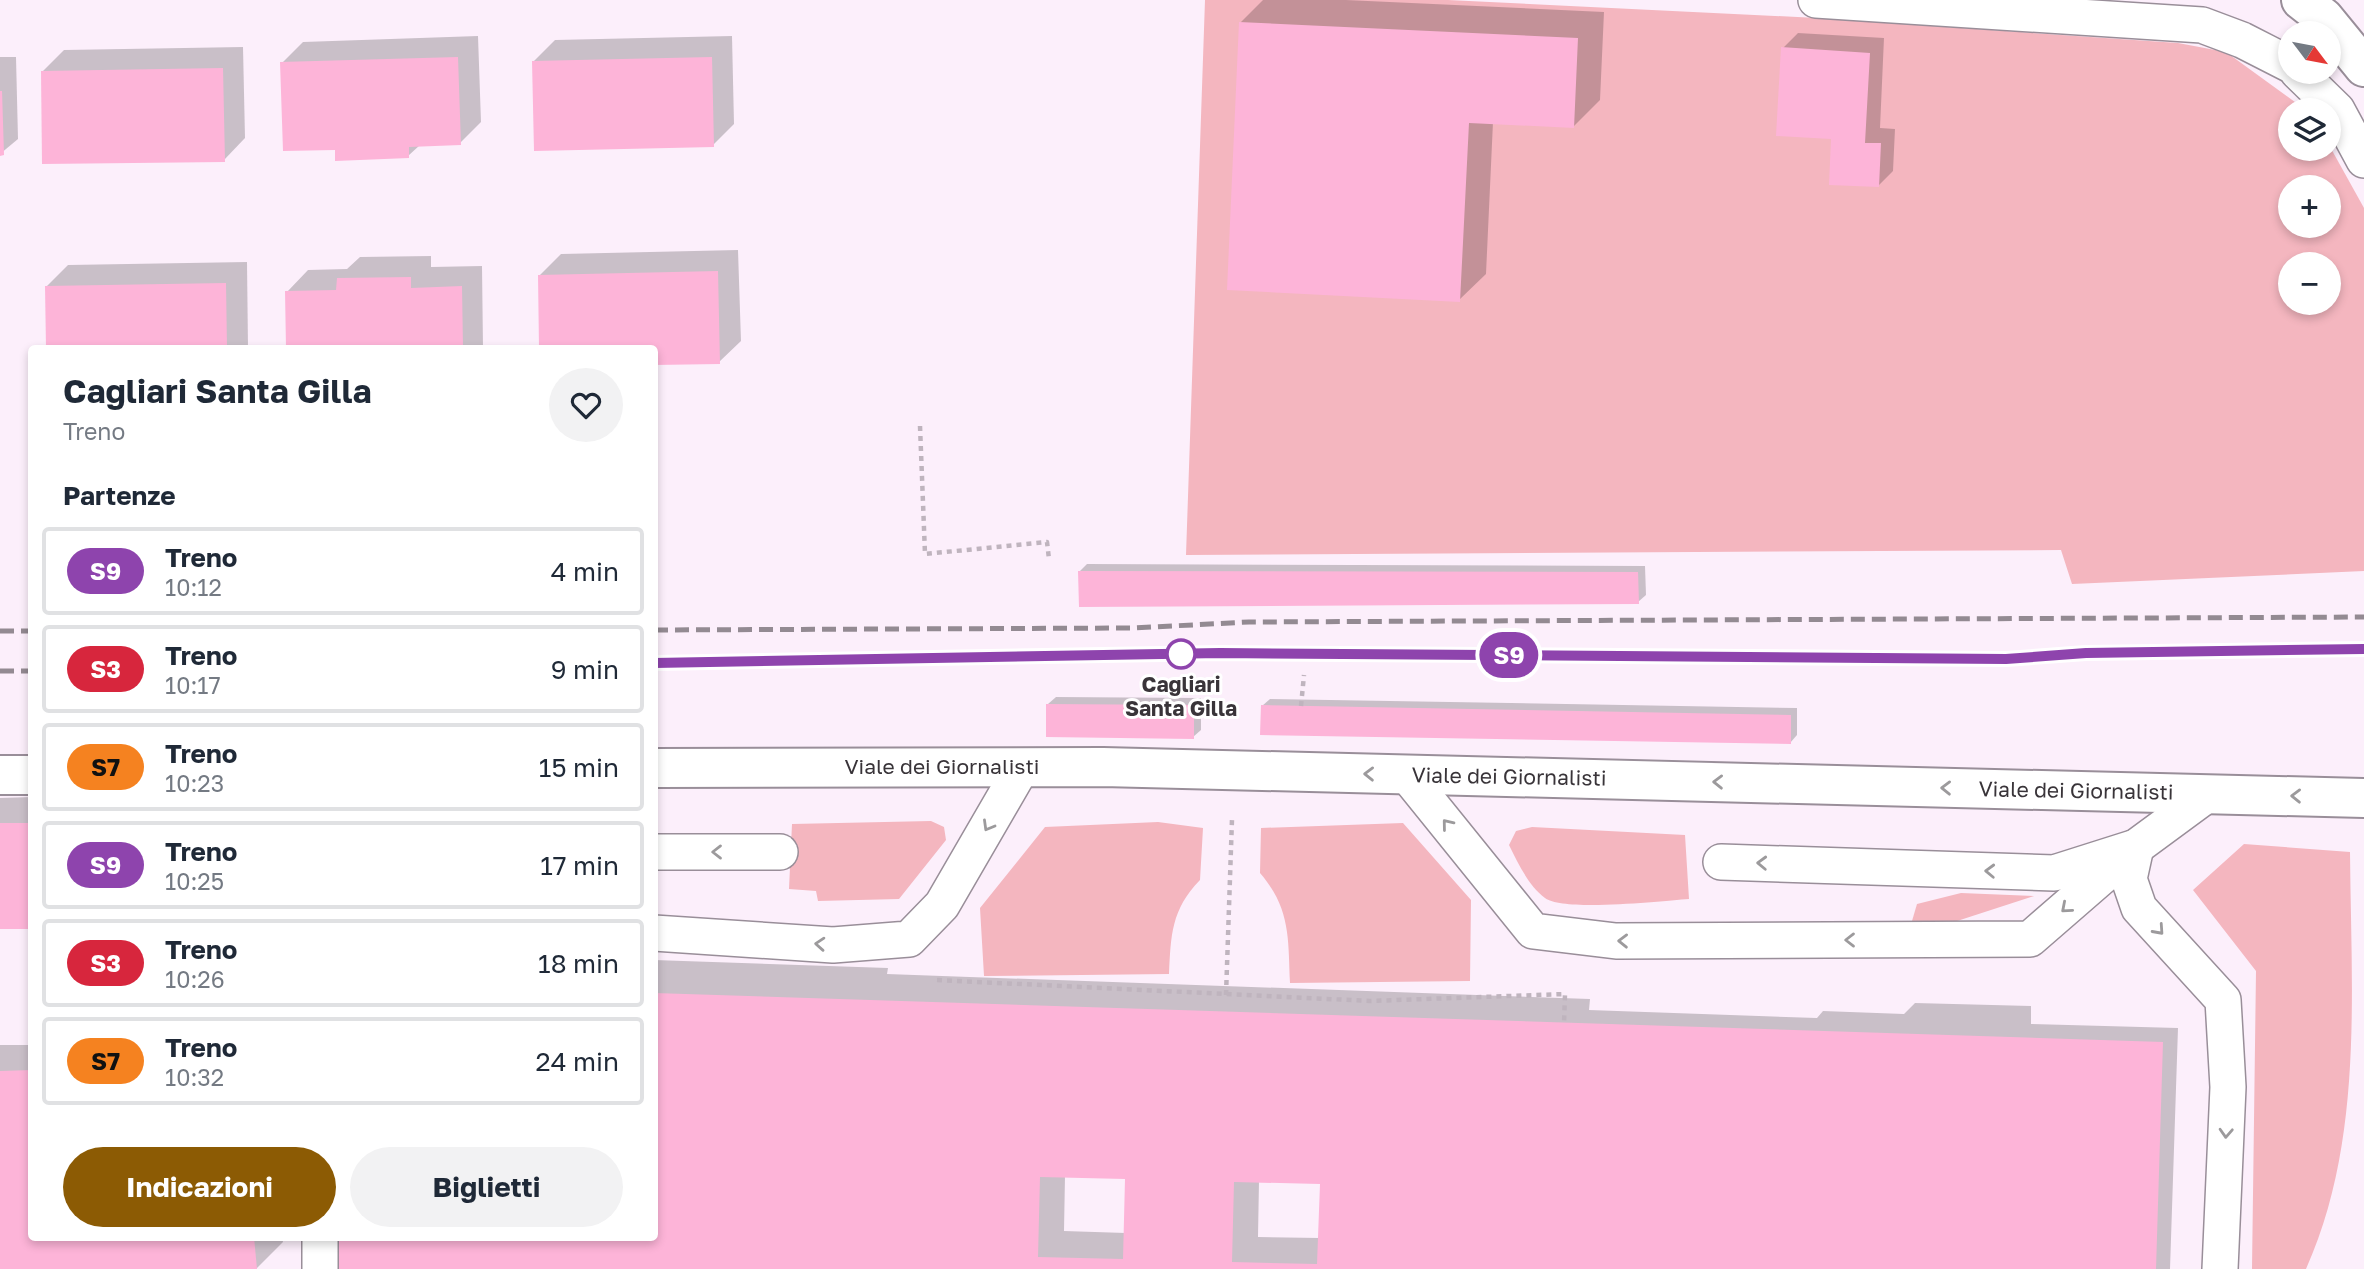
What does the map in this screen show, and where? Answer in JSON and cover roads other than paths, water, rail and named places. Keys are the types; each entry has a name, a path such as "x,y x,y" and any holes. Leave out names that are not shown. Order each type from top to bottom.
{"street":[{"path":"2301,0 2324,18 2364,67"},
{"name":"Viale dei Giornalisti","path":"658,768 1021,767 2364,798"},
{"path":"0,775 28,775"}],"lane":[{"path":"1816,0 2202,25 2242,40 2278,58"},
{"path":"2310,84 2337,110 2364,160"},
{"path":"658,933 833,945 909,939 942,905 1021,767"},
{"path":"1407,775 1533,931 1616,941 2030,939 2136,847 2208,794"},
{"path":"1721,862 2054,873 2136,847"},
{"path":"2136,847 2130,879 2139,908 2223,1000 2228,1087 2220,1269"},
{"path":"658,852 779,852"},
{"path":"320,1241 320,1269"}],"railway":[{"path":"658,630 1133,628 1249,622 2364,617"},
{"path":"0,631 28,631"},
{"path":"658,664 1220,653 2006,659 2086,654 2364,649"},
{"path":"0,671 28,671"}],"train":[{"name":"S9","path":"658,663 1220,653 2006,659 2086,653 2364,649"}],"place":[{"name":"Cagliari Santa Gilla","path":"1181,654"}]}
